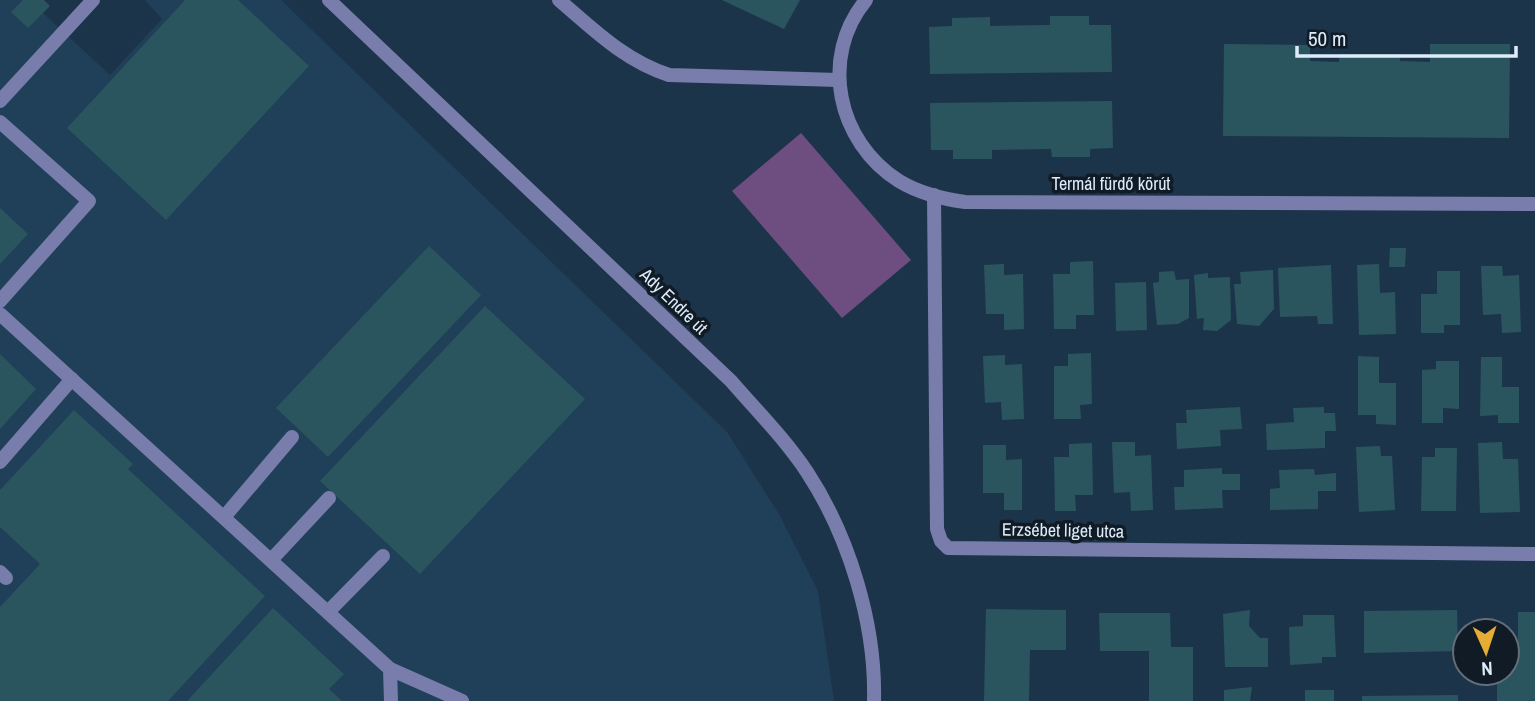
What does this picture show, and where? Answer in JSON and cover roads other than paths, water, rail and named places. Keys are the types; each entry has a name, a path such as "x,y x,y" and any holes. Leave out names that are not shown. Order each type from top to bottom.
{"street":[{"path":"0,101 93,0"},
{"name":"Ady Endre út","path":"329,0 731,382 783,439 808,474 843,546 864,610 874,701"},
{"path":"559,0 625,56 645,67 669,75 838,80"},
{"name":"Termál fürdő körút","path":"866,0 845,33 838,80 844,114 868,153 899,181 934,195 965,202 1535,204"},
{"path":"0,122 89,201 0,301"},
{"name":"Erzsébet liget utca","path":"934,195 937,529 947,548 1535,554"},
{"path":"0,314 390,669 462,701"},
{"path":"0,462 72,379"},
{"path":"225,516 292,437"},
{"path":"272,559 329,498"},
{"path":"328,612 383,556"},
{"path":"390,669 391,701"}]}
